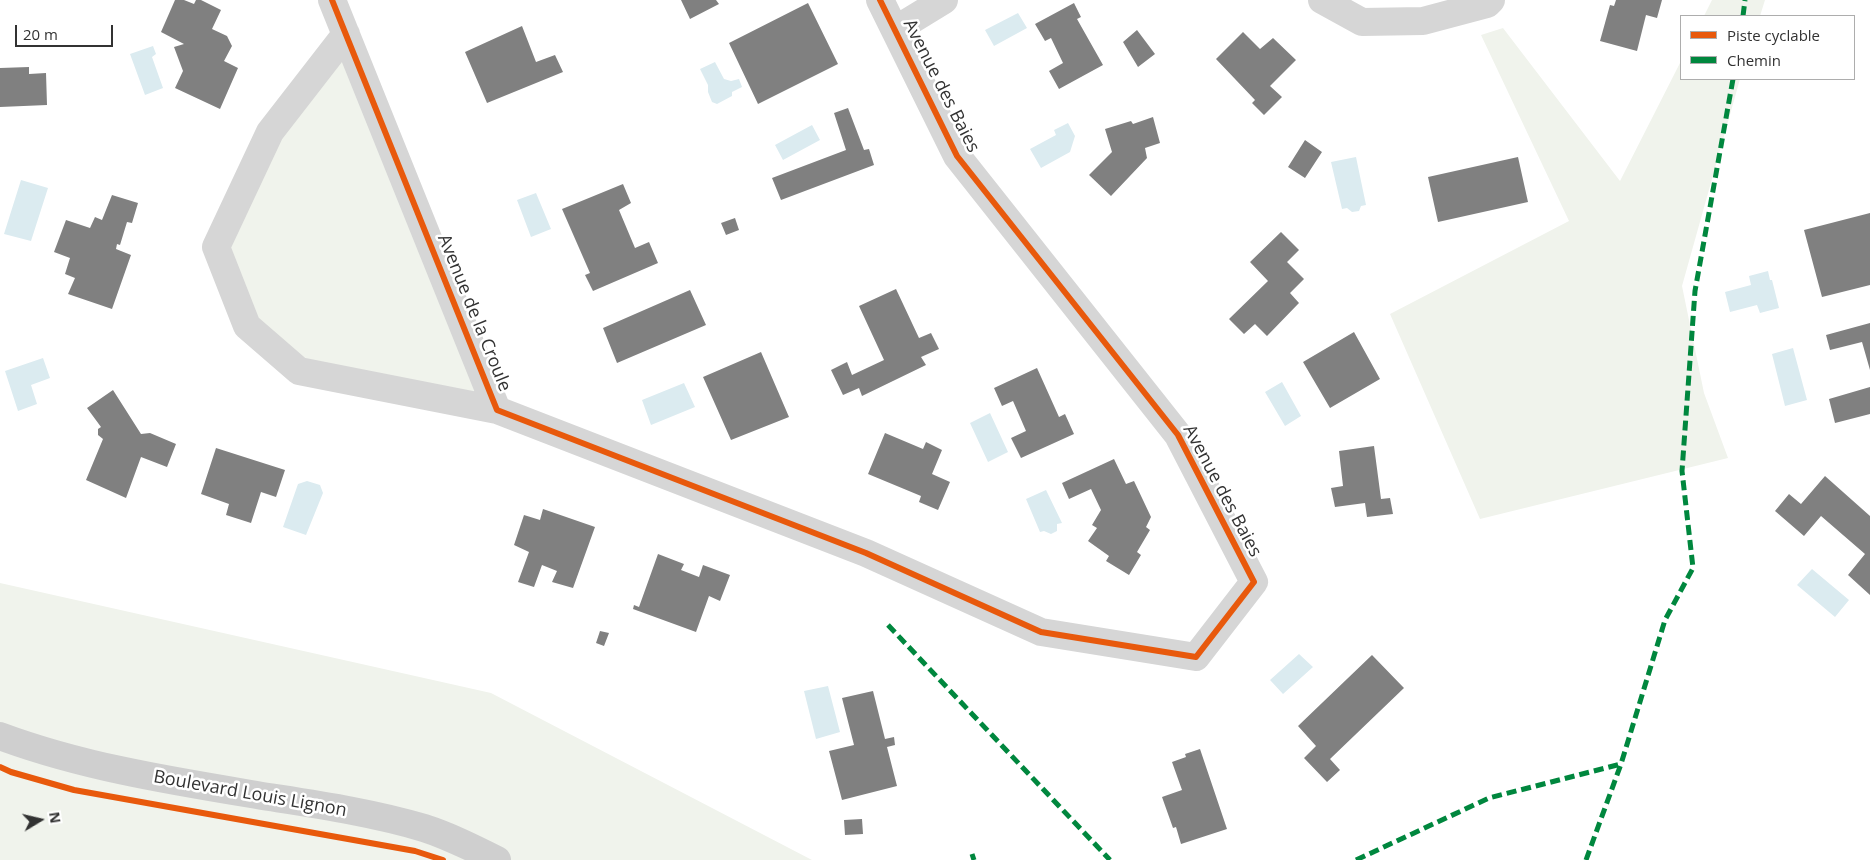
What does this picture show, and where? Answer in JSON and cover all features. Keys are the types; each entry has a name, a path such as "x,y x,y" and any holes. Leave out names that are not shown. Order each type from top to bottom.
{"main road":[{"name":"Boulevard Louis Lignon","path":"0,736 23,745 108,767 315,805 424,828 467,845 497,860"}],"street":[{"name":"Avenue de la Croule","path":"332,0 497,410"},
{"name":"Avenue des Baies","path":"866,554 1041,632 1196,657 1254,582 1178,436 956,156 880,0"},
{"path":"895,30 944,0"},
{"path":"1322,0 1362,22 1423,20 1487,4 1491,0"},
{"name":"Avenue de la Croule","path":"346,34 270,132 216,248 247,326 299,371 497,410 866,554"}],"shaded area":[{"path":"1712,0 1765,0 1760,15 1704,15"},
{"path":"1018,13 1027,28 994,46 985,30"},
{"path":"1503,28 1620,181 1680,63 1680,80 1740,80 1682,286 1704,393 1728,458 1480,519 1390,314 1569,221 1481,35"},
{"path":"345,40 495,409 299,369 249,326 218,247 271,134"},
{"path":"153,46 156,54 152,57 163,88 145,95 130,54"},
{"path":"715,62 724,79 731,81 739,79 742,87 732,92 732,96 717,104 712,102 708,92 708,85 700,69"},
{"path":"1068,123 1075,136 1070,152 1041,168 1030,149 1056,135 1054,130"},
{"path":"812,125 820,140 783,160 775,145"},
{"path":"1356,157 1366,205 1361,206 1359,211 1352,212 1347,208 1342,209 1331,162"},
{"path":"21,180 48,188 31,241 4,234"},
{"path":"536,193 551,229 531,237 517,200"},
{"path":"1768,271 1779,308 1760,313 1757,305 1730,312 1725,292 1751,285 1749,276"},
{"path":"1793,348 1807,400 1785,406 1772,354"},
{"path":"43,358 50,378 31,385 37,404 18,411 5,371"},
{"path":"1282,382 1301,416 1285,426 1265,392"},
{"path":"684,383 695,407 651,425 642,400"},
{"path":"990,413 1008,452 988,462 970,423"},
{"path":"307,481 320,485 323,493 306,535 283,527 298,484"},
{"path":"1046,490 1062,523 1057,524 1057,531 1051,534 1044,531 1040,532 1026,499"},
{"path":"1812,569 1849,600 1835,617 1797,585"},
{"path":"0,583 491,693 812,860 0,860"},
{"path":"1299,654 1313,667 1283,694 1270,680"},
{"path":"828,686 840,732 816,739 804,691"}],"building":[{"path":"175,0 184,0 194,4 196,0 201,0 221,10 212,29 227,36 232,46 224,61 238,68 220,109 175,88 183,71 174,47 184,44 161,32"},
{"path":"681,0 716,0 719,4 690,19"},
{"path":"1616,0 1662,0 1657,18 1646,15 1637,51 1600,41 1610,5 1614,6"},
{"path":"808,3 838,64 758,104 729,43"},
{"path":"1074,3 1081,17 1077,19 1103,65 1059,89 1049,71 1063,63 1051,38 1045,41 1035,24"},
{"path":"522,26 536,62 555,55 563,72 487,103 465,52"},
{"path":"1137,30 1155,54 1138,67 1123,42"},
{"path":"1243,32 1260,49 1273,38 1296,60 1270,86 1282,97 1264,115 1252,103 1255,100 1216,59"},
{"path":"29,67 29,74 46,73 47,105 0,107 0,68"},
{"path":"848,108 864,150 869,149 874,165 781,200 772,178 846,150 834,113"},
{"path":"1153,117 1160,143 1145,148 1147,158 1111,196 1089,175 1112,152 1105,129 1131,121 1133,124"},
{"path":"1305,140 1322,152 1305,178 1288,167"},
{"path":"1518,157 1528,202 1438,222 1428,177"},
{"path":"623,184 631,203 619,210 635,248 649,242 658,263 593,291 585,275 590,273 562,209"},
{"path":"112,195 138,203 132,223 127,222 120,245 117,244 116,249 131,255 112,309 68,294 75,278 65,274 70,258 54,252 66,220 90,228 95,217 102,220"},
{"path":"1870,213 1870,285 1822,297 1804,230"},
{"path":"735,218 739,230 726,235 721,223"},
{"path":"1281,232 1299,250 1287,262 1304,279 1290,293 1299,303 1267,336 1255,324 1244,334 1229,319 1268,281 1250,262"},
{"path":"896,289 919,338 931,333 939,349 921,357 926,365 862,396 859,388 843,395 831,370 847,362 852,375 884,360 859,306"},
{"path":"690,290 706,325 617,363 603,328"},
{"path":"1870,323 1870,370 1862,342 1830,350 1826,335"},
{"path":"1354,332 1380,379 1330,408 1303,362"},
{"path":"761,352 789,417 731,440 703,377"},
{"path":"1037,368 1059,417 1065,414 1074,434 1021,458 1011,438 1026,431 1013,401 1002,406 994,388"},
{"path":"1870,387 1870,414 1835,423 1829,399"},
{"path":"113,390 141,434 150,433 176,444 167,467 141,457 126,498 86,480 103,439 98,435 98,429 101,427 87,408"},
{"path":"885,433 923,449 926,442 942,450 932,474 950,482 938,510 919,502 921,496 868,474"},
{"path":"1374,446 1381,499 1390,498 1393,514 1367,517 1365,503 1335,507 1331,488 1343,486 1339,451"},
{"path":"216,448 285,470 276,497 261,492 251,523 226,515 229,504 201,494"},
{"path":"1114,459 1126,484 1134,481 1151,517 1146,527 1150,530 1137,552 1141,555 1129,575 1106,561 1109,556 1088,541 1097,528 1092,525 1101,510 1091,489 1069,499 1062,483"},
{"path":"1825,476 1870,516 1870,595 1848,575 1865,554 1821,516 1804,536 1775,511 1789,494 1801,504"},
{"path":"543,509 595,527 573,588 552,582 557,571 542,565 534,587 518,582 529,552 514,545 524,515 540,520"},
{"path":"658,554 684,564 681,570 699,577 703,565 730,575 720,601 709,596 696,632 633,609 634,605 639,607"},
{"path":"600,631 609,633 604,646 596,643"},
{"path":"1372,655 1404,688 1330,759 1340,770 1327,782 1304,758 1316,746 1298,726"},
{"path":"873,691 885,739 894,737 895,745 887,747 897,786 842,800 829,751 854,745 842,698"},
{"path":"1200,749 1227,829 1181,844 1176,827 1173,828 1162,797 1182,790 1172,762 1186,757 1185,754"},
{"path":"862,819 863,834 845,835 844,820"}],"marked path":[{"path":"1743,15 1745,0"},
{"path":"1586,860 1621,764 1665,620 1693,568 1682,471 1695,291 1733,80"},
{"path":"888,625 1110,860"},
{"path":"1356,860 1489,798 1621,764"},
{"path":"972,854 974,860"}],"cycle path":[{"path":"332,0 497,410 866,553 1041,632 1196,657 1254,582 1178,435 957,156 880,0"},
{"path":"0,767 11,772 74,790 415,851 443,860"}]}
